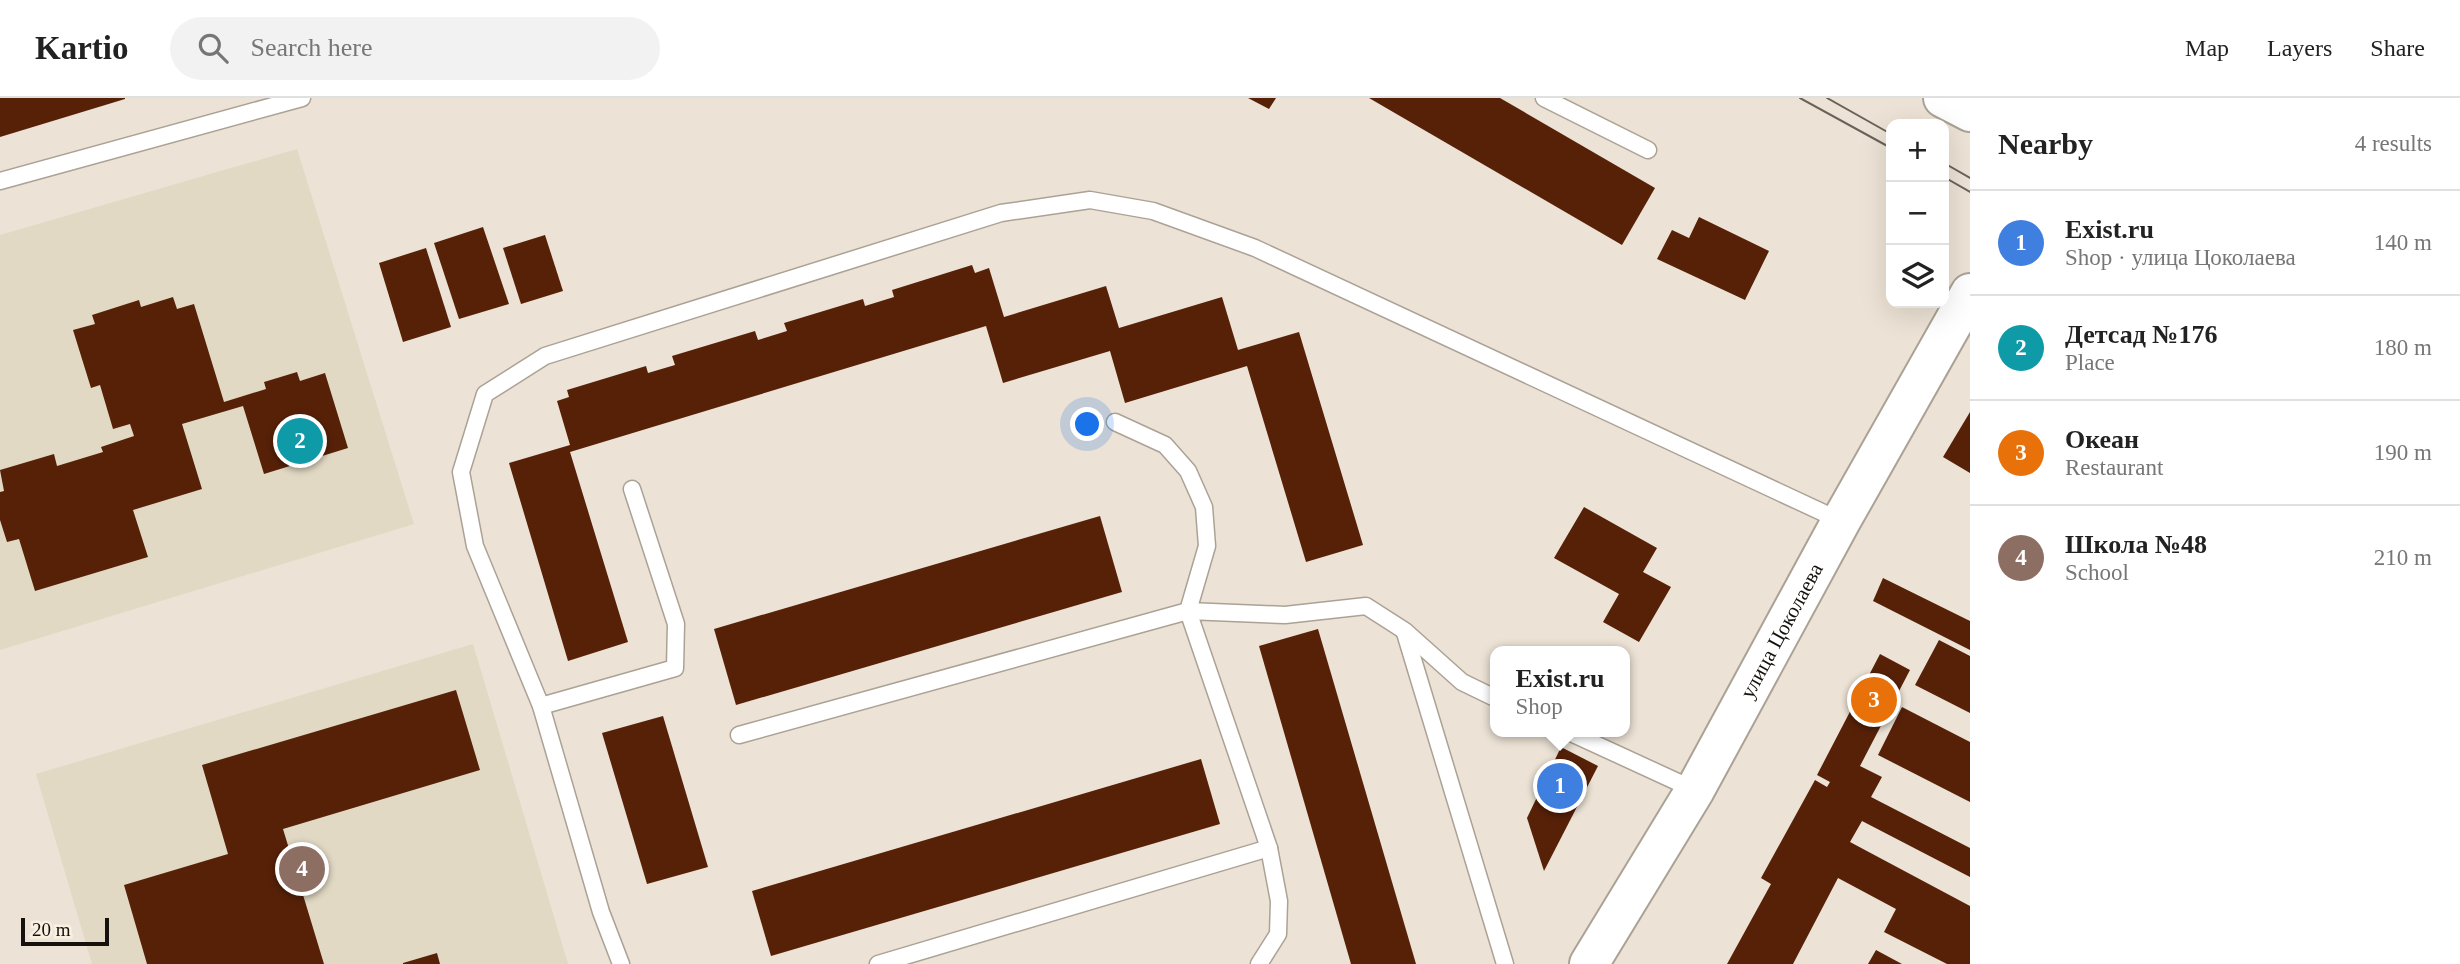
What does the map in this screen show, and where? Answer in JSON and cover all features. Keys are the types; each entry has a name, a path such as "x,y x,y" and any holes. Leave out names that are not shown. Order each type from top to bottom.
{"street":[{"path":"1943,98 1970,112"},
{"name":"улица Цоколаева","path":"1589,964 1695,790 1841,521 1970,293"}],"lane":[{"path":"0,181 302,98"},
{"path":"1544,98 1648,150"},
{"path":"621,964 601,912 541,706 475,546 461,472 485,394 545,356 1001,213 1090,200 1153,211 1255,248 1841,521"},
{"path":"1115,422 1165,445 1188,471 1204,507 1207,546 1188,611 1269,848 1279,901 1278,934 1259,964"},
{"path":"541,706 676,668 676,624 632,489"},
{"path":"739,735 1188,611 1285,615 1366,606 1405,631 1462,682 1490,696"},
{"path":"1405,631 1505,964"},
{"path":"1580,737 1695,790"},
{"path":"878,964 1269,848"}],"shaded area":[{"path":"297,149 414,524 0,650 0,235"},
{"path":"473,644 568,964 92,964 36,774"}],"building":[{"path":"0,98 125,98 125,99 0,137"},
{"path":"1248,98 1276,98 1269,109"},
{"path":"1369,98 1500,98 1655,188 1622,245"},
{"path":"1699,217 1769,251 1745,300 1657,259 1672,230 1689,238"},
{"path":"483,227 509,304 459,319 434,243"},
{"path":"545,235 563,291 521,304 503,248"},
{"path":"426,248 451,327 403,342 379,263"},
{"path":"972,265 975,273 989,268 1004,317 1106,286 1119,328 1222,297 1238,350 1299,332 1363,545 1306,562 1247,366 1125,403 1110,351 1003,383 986,326 570,452 628,642 568,661 509,463 570,445 557,401 569,397 567,390 646,366 648,373 675,365 672,356 755,331 758,340 787,331 784,323 863,299 865,306 894,297 892,290"},
{"path":"173,297 177,309 194,304 224,402 266,389 264,382 297,372 300,381 325,373 348,448 264,474 243,406 182,424 202,489 133,510 148,557 35,591 19,539 7,542 0,520 0,492 4,491 0,470 54,454 57,466 103,452 101,447 134,436 130,424 113,429 100,385 91,388 73,330 95,324 92,315 139,300 141,307"},
{"path":"1970,412 1970,473 1943,457"},
{"path":"1584,507 1657,548 1643,572 1671,587 1639,642 1603,622 1619,594 1554,558"},
{"path":"1100,516 1122,592 736,705 714,629"},
{"path":"1883,578 1970,621 1970,650 1873,601"},
{"path":"1318,629 1416,964 1351,964 1259,646"},
{"path":"1939,640 1970,656 1970,713 1915,685"},
{"path":"1880,654 1910,670 1860,766 1882,777 1871,797 1970,848 1970,877 1862,821 1850,842 1970,906 1970,964 1947,964 1884,932 1896,909 1838,878 1793,964 1727,964 1771,884 1761,878 1815,780 1827,787 1830,782 1817,775"},
{"path":"456,690 480,770 283,829 324,964 147,964 124,885 228,854 202,765"},
{"path":"1902,707 1970,742 1970,802 1878,755"},
{"path":"663,716 708,867 647,884 602,733"},
{"path":"1561,747 1598,766 1544,871 1527,818"},
{"path":"1201,759 1220,824 771,956 752,891"},
{"path":"1876,950 1902,964 1868,964"},
{"path":"437,953 440,964 403,964 403,963"}],"tram line":[{"path":"1800,98 1886,145"},
{"path":"1827,98 1886,131"},
{"path":"1949,166 1970,178"},
{"path":"1949,180 1970,192"}],"place":[{"name":"Детсад №176","path":"300,441"},
{"name":"Океан","path":"1874,700"},
{"name":"Exist.ru","path":"1560,786"},
{"name":"Школа №48","path":"302,869"}]}
